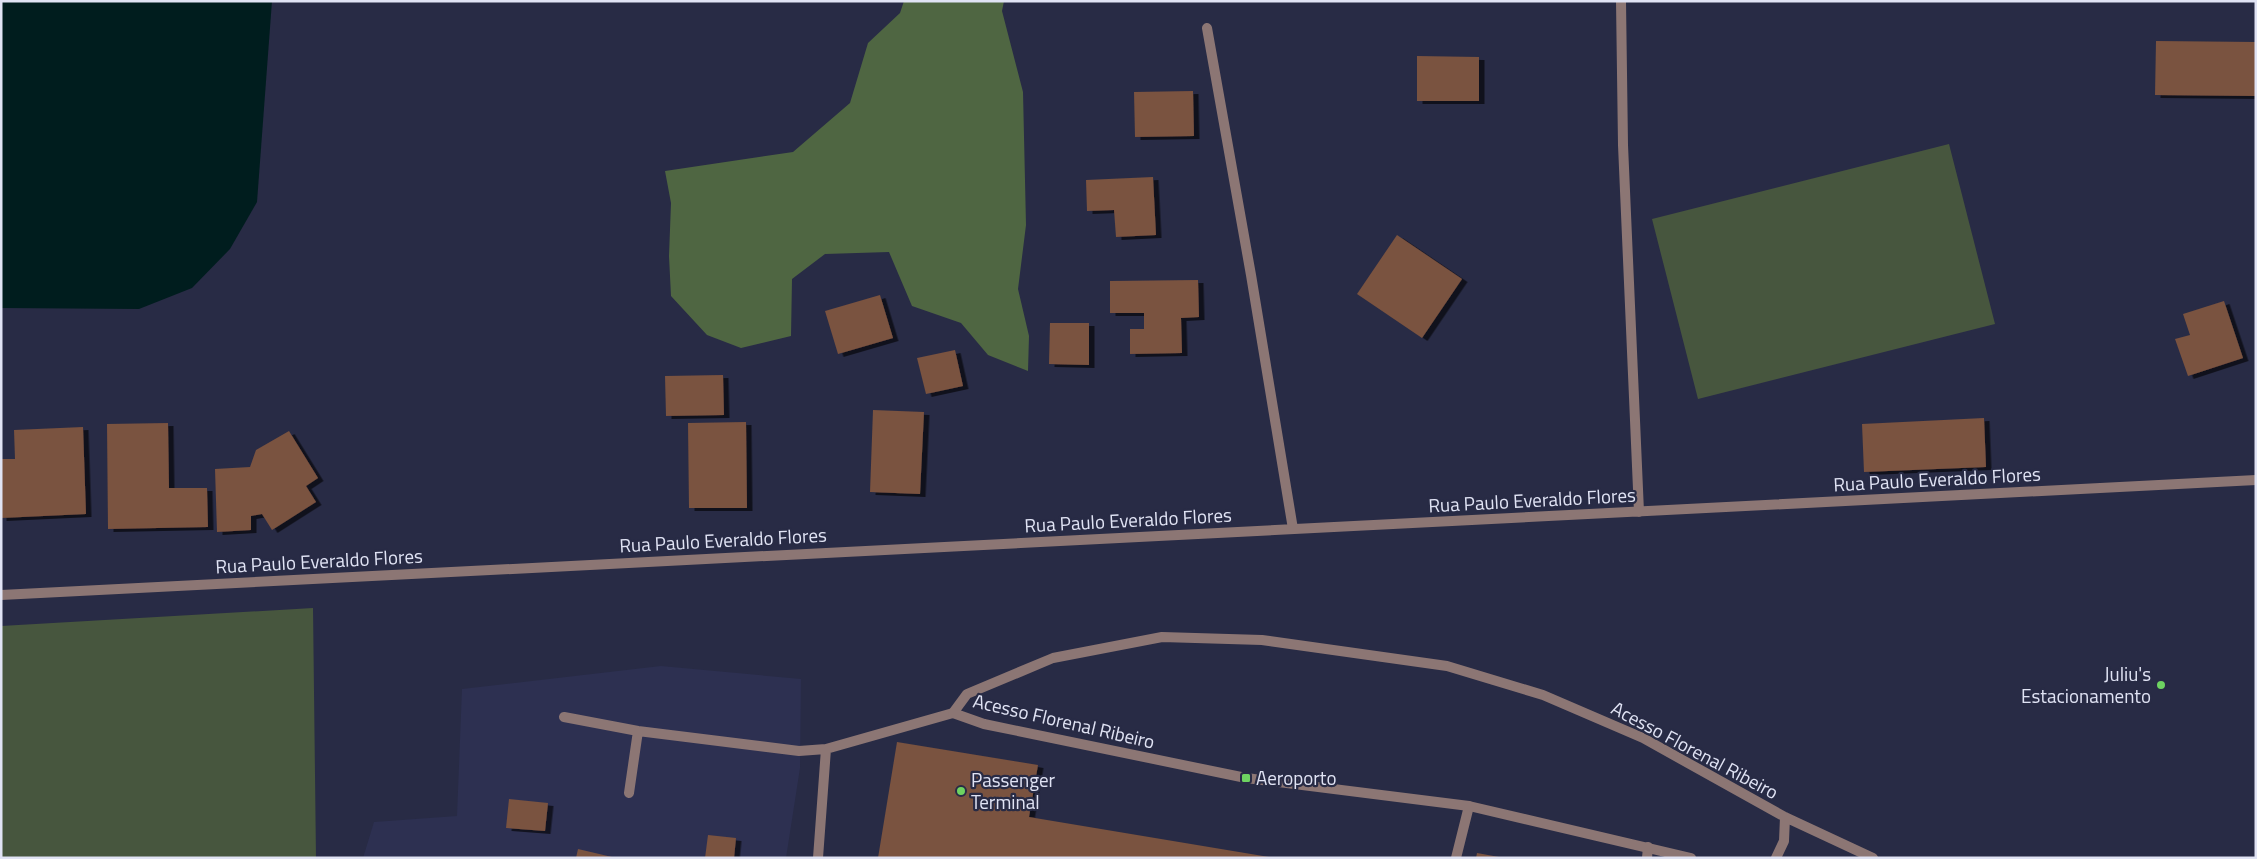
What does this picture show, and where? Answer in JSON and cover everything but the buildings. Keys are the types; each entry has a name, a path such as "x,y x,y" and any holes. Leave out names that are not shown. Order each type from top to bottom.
{"street":[{"path":"1621,1 1623,145 1639,512"},
{"path":"1206,28 1251,275 1293,529"},
{"name":"Rua Paulo Everaldo Flores","path":"1,595 2256,480"},
{"name":"Acesso Florenal Ribeiro","path":"1691,858 1648,852 1469,806 1246,778 984,724 953,713 967,694 1053,658 1162,637 1262,640 1446,666 1543,695 1644,738 1785,817 1872,858"},
{"path":"564,717 638,731 799,750 826,749 953,713"},
{"path":"629,793 638,731"},
{"path":"818,858 826,749"},
{"path":"1456,858 1469,806"},
{"path":"1776,858 1784,841 1785,817"}],"shaded area":[{"path":"1,1 272,1 257,202 230,249 192,288 139,309 1,308"},
{"path":"1949,144 1995,324 1698,399 1652,219"},
{"path":"313,608 316,858 1,858 1,626"},
{"path":"661,666 801,679 800,768 786,858 363,858 374,822 457,816 462,689"}],"green space":[{"path":"904,1 1004,1 1002,11 1023,92 1026,225 1018,289 1029,336 1028,371 988,355 961,323 912,306 889,252 825,254 792,279 791,336 741,348 707,335 671,296 669,256 671,203 665,171 793,152 850,103 868,43 900,13"}],"place":[{"name":"Juliu's Estacionamento","path":"2161,685"},
{"name":"Aeroporto","path":"1246,778"},
{"name":"Passenger Terminal","path":"961,791"}]}
